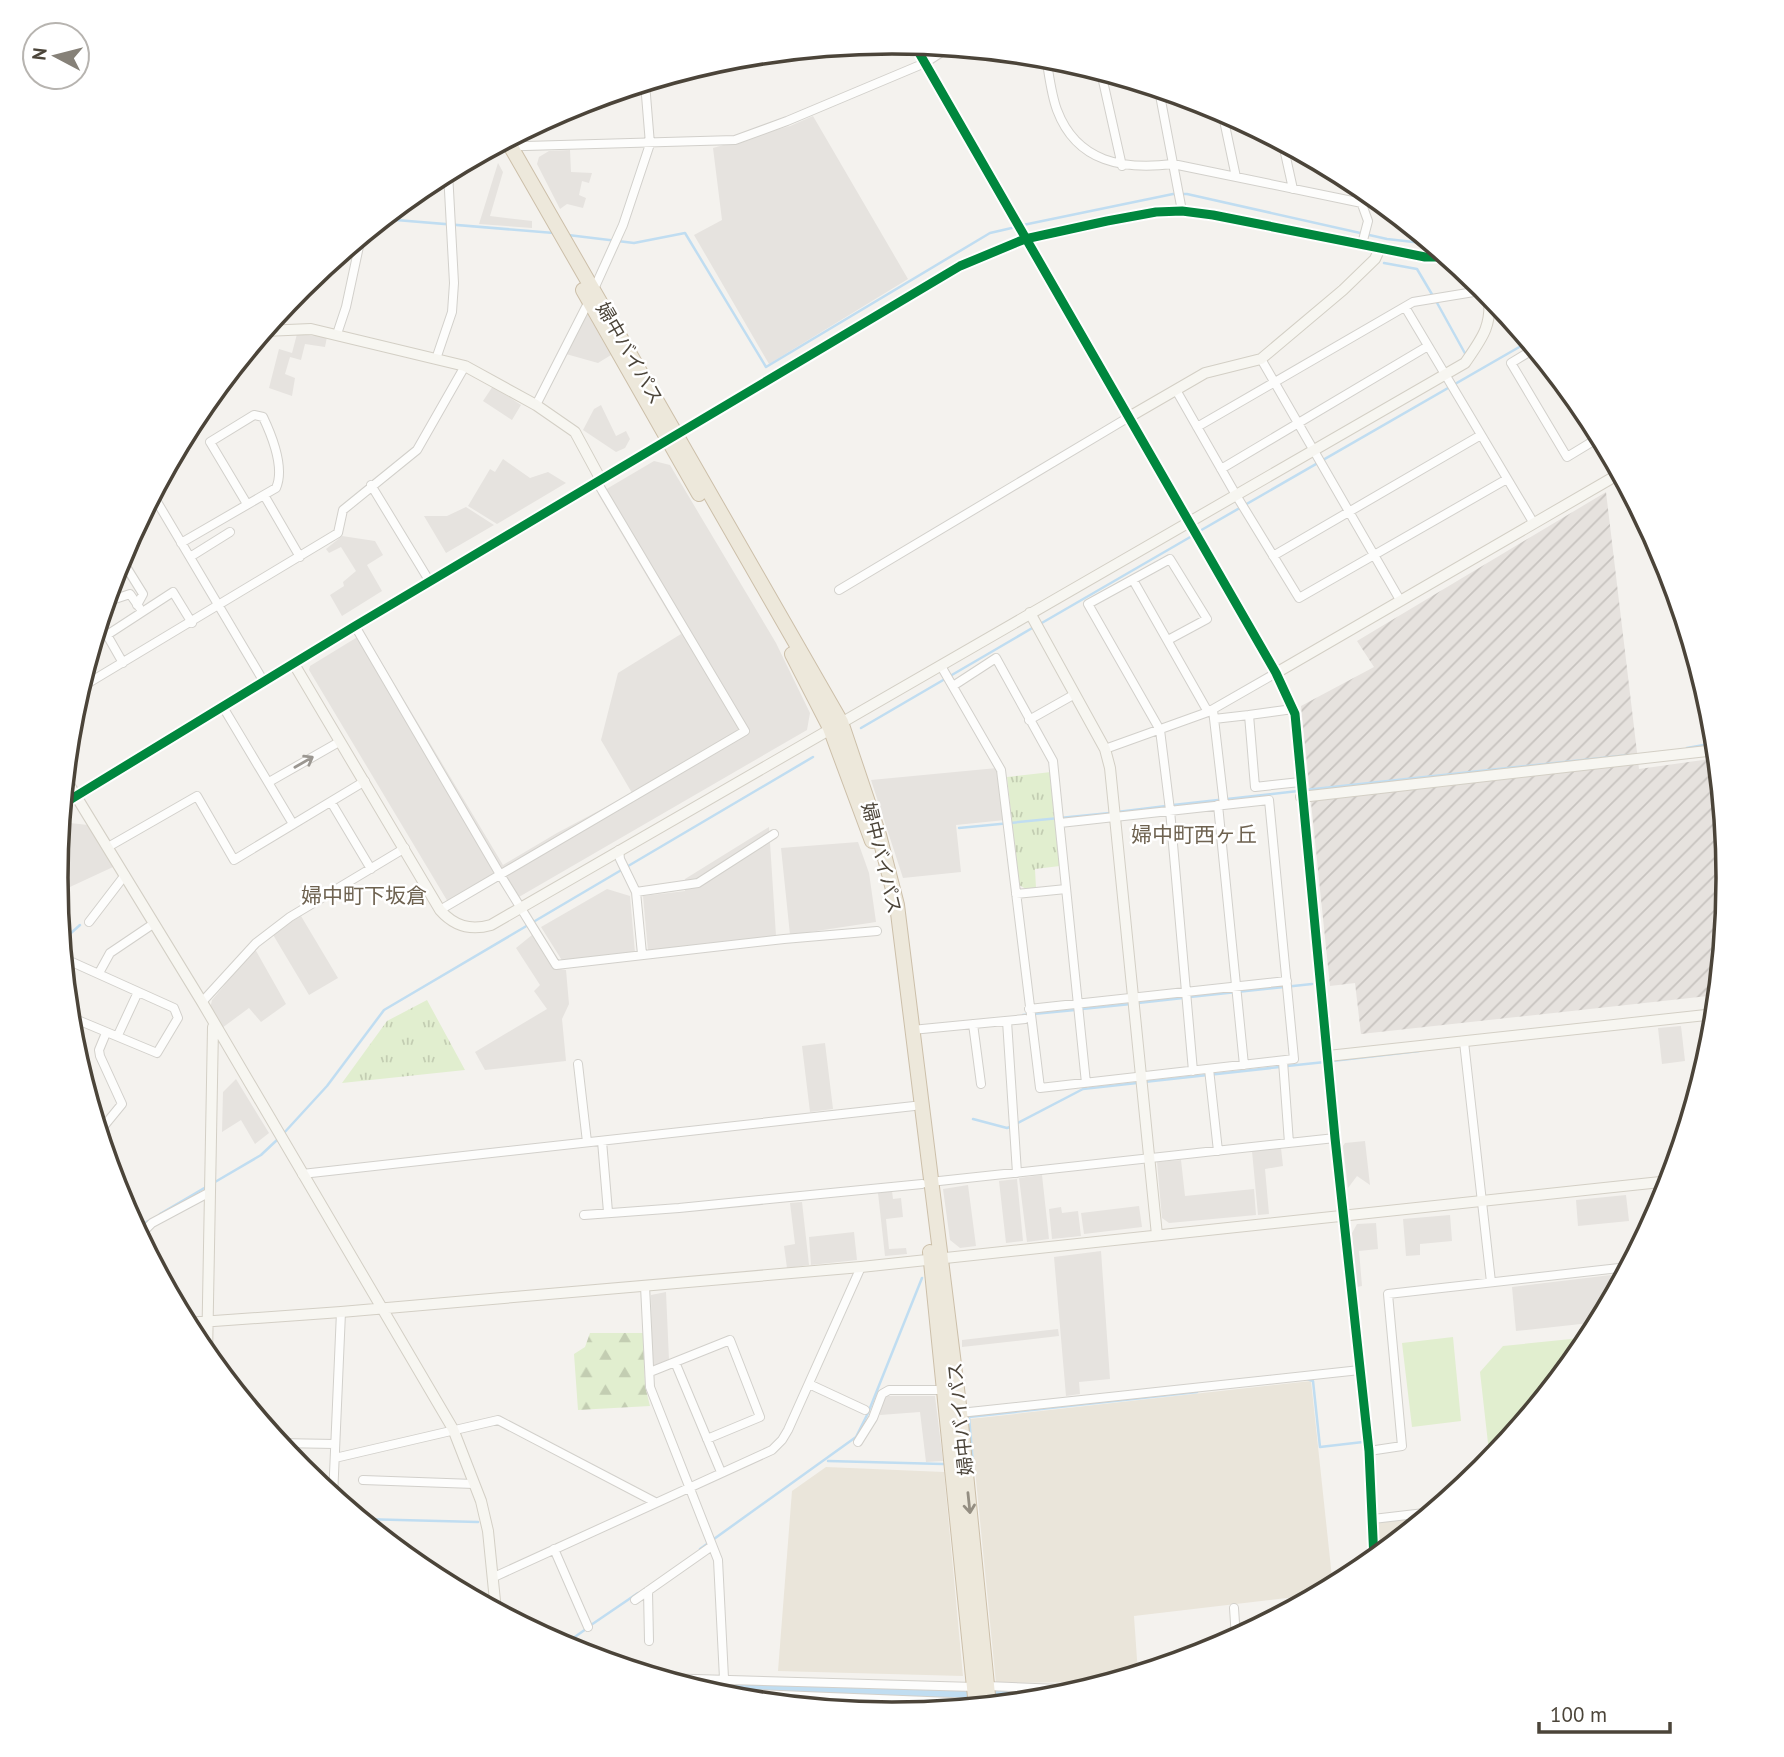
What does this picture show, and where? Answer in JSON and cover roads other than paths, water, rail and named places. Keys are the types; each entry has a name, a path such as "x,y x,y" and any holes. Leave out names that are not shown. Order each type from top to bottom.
{"highway":[{"name":"婦中バイパス","path":"505,151 591,295 836,725 872,812 893,884 912,1030 926,1183"},
{"name":"婦中バイパス","path":"836,725 879,861 890,907 914,1106 960,1413 980,1698"},
{"name":"婦中バイパス","path":"936,1258 944,1390 981,1687"}],"street":[{"path":"921,55 1276,673 1295,714 1335,1138 1369,1451 1374,1547"},
{"path":"516,145 735,140 787,121 935,56"},
{"path":"1049,69 1057,109 1070,135 1091,154 1122,166 1173,164 1362,203 1368,221 1362,244"},
{"path":"1103,82 1122,166"},
{"path":"536,405 623,225 650,144 646,92"},
{"path":"1161,99 1182,211"},
{"path":"1225,125 1236,177"},
{"path":"1285,155 1293,189"},
{"path":"436,359 452,312 454,283 449,184"},
{"path":"72,798 355,626 960,266 1025,239 1132,217 1182,211 1433,257"},
{"path":"839,590 1205,373 1261,359 1343,290 1375,259 1380,248"},
{"path":"337,334 358,251"},
{"path":"1197,428 1413,302 1473,294"},
{"path":"1405,307 1532,523"},
{"path":"294,664 440,910 460,925 481,928 521,908 1465,363 1487,330 1490,312"},
{"path":"276,330 311,329 465,366 536,405 575,432 599,481 745,731 440,910"},
{"path":"1221,469 1428,346"},
{"path":"1527,353 1511,363 1567,457 1591,443"},
{"path":"1261,359 1400,600"},
{"path":"92,681 338,533 343,510 418,450 465,366"},
{"path":"1176,390 1299,598 1507,479"},
{"path":"181,543 276,488 280,479 272,436 263,417 254,415 210,442 247,504"},
{"path":"1273,556 1481,435"},
{"path":"1105,749 1212,714 1276,673 1612,478"},
{"path":"371,485 430,582"},
{"path":"264,495 300,557"},
{"path":"158,504 264,682"},
{"path":"190,557 230,532"},
{"path":"1168,640 1207,619 1170,559 1088,604 1160,730 1170,810 1193,1071"},
{"path":"128,569 143,594 140,609"},
{"path":"1133,580 1212,714 1244,1065"},
{"path":"123,663 107,635 140,609 173,592 192,623"},
{"path":"117,599 131,594 140,609"},
{"path":"1030,613 1105,749 1116,817 1157,1235"},
{"path":"355,626 556,965 877,930"},
{"path":"953,686 996,658 1053,761 1086,1083"},
{"path":"941,666 1002,770 1040,1088 1294,1059 1269,800 1060,823"},
{"path":"1029,720 1075,694"},
{"path":"223,707 293,824"},
{"path":"1212,714 1249,715 1293,709"},
{"path":"1249,715 1255,787 1300,782"},
{"path":"269,782 339,742"},
{"path":"1301,797 1706,751"},
{"path":"108,848 197,796 234,860 365,781"},
{"path":"73,791 202,1002 453,1429 488,1531 495,1601"},
{"path":"331,802 371,869"},
{"path":"636,892 698,883 774,834"},
{"path":"202,1002 256,943 290,917 405,848"},
{"path":"619,850 620,859 636,892 642,954"},
{"path":"89,922 125,875"},
{"path":"1016,894 1066,889"},
{"path":"99,973 110,953 153,925"},
{"path":"73,962 174,1008 178,1017 157,1053 81,1021"},
{"path":"1029,1009 1287,981"},
{"path":"118,1035 138,992"},
{"path":"1328,1056 1704,1015"},
{"path":"912,1030 1025,1019"},
{"path":"1007,1021 1017,1172"},
{"path":"208,1337 213,1024"},
{"path":"973,1024 981,1084"},
{"path":"105,1124 122,1104 100,1056 99,1050 106,1033"},
{"path":"1464,1042 1491,1282"},
{"path":"1283,1061 1289,1143"},
{"path":"578,1064 587,1142"},
{"path":"1209,1069 1217,1151"},
{"path":"302,1174 914,1106"},
{"path":"583,1214 678,1208 926,1183 1335,1138"},
{"path":"601,1141 608,1212"},
{"path":"198,1322 861,1267 1658,1182"},
{"path":"146,1229 210,1190"},
{"path":"494,1577 772,1450 782,1440 861,1267"},
{"path":"1369,1451 1402,1446 1388,1294 1618,1268"},
{"path":"645,1286 650,1387 718,1560 724,1685"},
{"path":"334,1484 341,1312"},
{"path":"650,1372 730,1339 761,1417 707,1439"},
{"path":"676,1362 721,1472"},
{"path":"960,1413 1360,1370"},
{"path":"809,1384 865,1410"},
{"path":"858,1441 873,1418 882,1394 889,1390 944,1390"},
{"path":"335,1458 498,1420 655,1502"},
{"path":"292,1443 335,1444"},
{"path":"363,1480 474,1484"},
{"path":"1373,1518 1416,1514"},
{"path":"635,1600 712,1546"},
{"path":"554,1549 588,1627"},
{"path":"648,1591 649,1642"},
{"path":"1234,1608 1236,1627"},
{"path":"697,1679 1043,1689"},
{"path":"809,1698 911,1702"}],"waterway":[{"path":"1023,225 1173,194 1187,194 1387,239 1415,242"},
{"path":"397,220 554,233"},
{"path":"568,235 634,243 685,233 766,367 990,233 1016,227"},
{"path":"1384,263 1417,269 1433,296"},
{"path":"1436,301 1467,357"},
{"path":"1198,532 1521,346"},
{"path":"1040,624 1192,536"},
{"path":"861,728 1034,627"},
{"path":"1687,748 1705,745"},
{"path":"1305,790 1629,755"},
{"path":"283,1134 327,1086 384,1010 813,757"},
{"path":"1173,805 1298,791"},
{"path":"1117,812 1166,806"},
{"path":"959,828 1110,813"},
{"path":"70,934 80,925"},
{"path":"1190,997 1312,984"},
{"path":"1138,1003 1183,998"},
{"path":"1082,1009 1131,1004"},
{"path":"1023,1015 1075,1010"},
{"path":"1332,1061 1419,1051"},
{"path":"1287,1066 1325,1062"},
{"path":"1144,1082 1280,1067"},
{"path":"1016,1124 1083,1089 1137,1083"},
{"path":"973,1119 1010,1127"},
{"path":"215,1182 261,1155 278,1139"},
{"path":"160,1214 206,1187"},
{"path":"144,1224 148,1221"},
{"path":"700,1549 856,1437 922,1278"},
{"path":"1307,1379 1313,1381 1320,1447 1363,1442"},
{"path":"973,1463 969,1417 1197,1392"},
{"path":"828,1461 943,1464"},
{"path":"375,1519 478,1522"},
{"path":"591,1625 638,1593"},
{"path":"573,1638 586,1629"},
{"path":"735,1688 999,1696"}],"district":[{"name":"婦中町西ヶ丘","path":"1194,834"},
{"name":"婦中町下坂倉","path":"364,895"}]}
